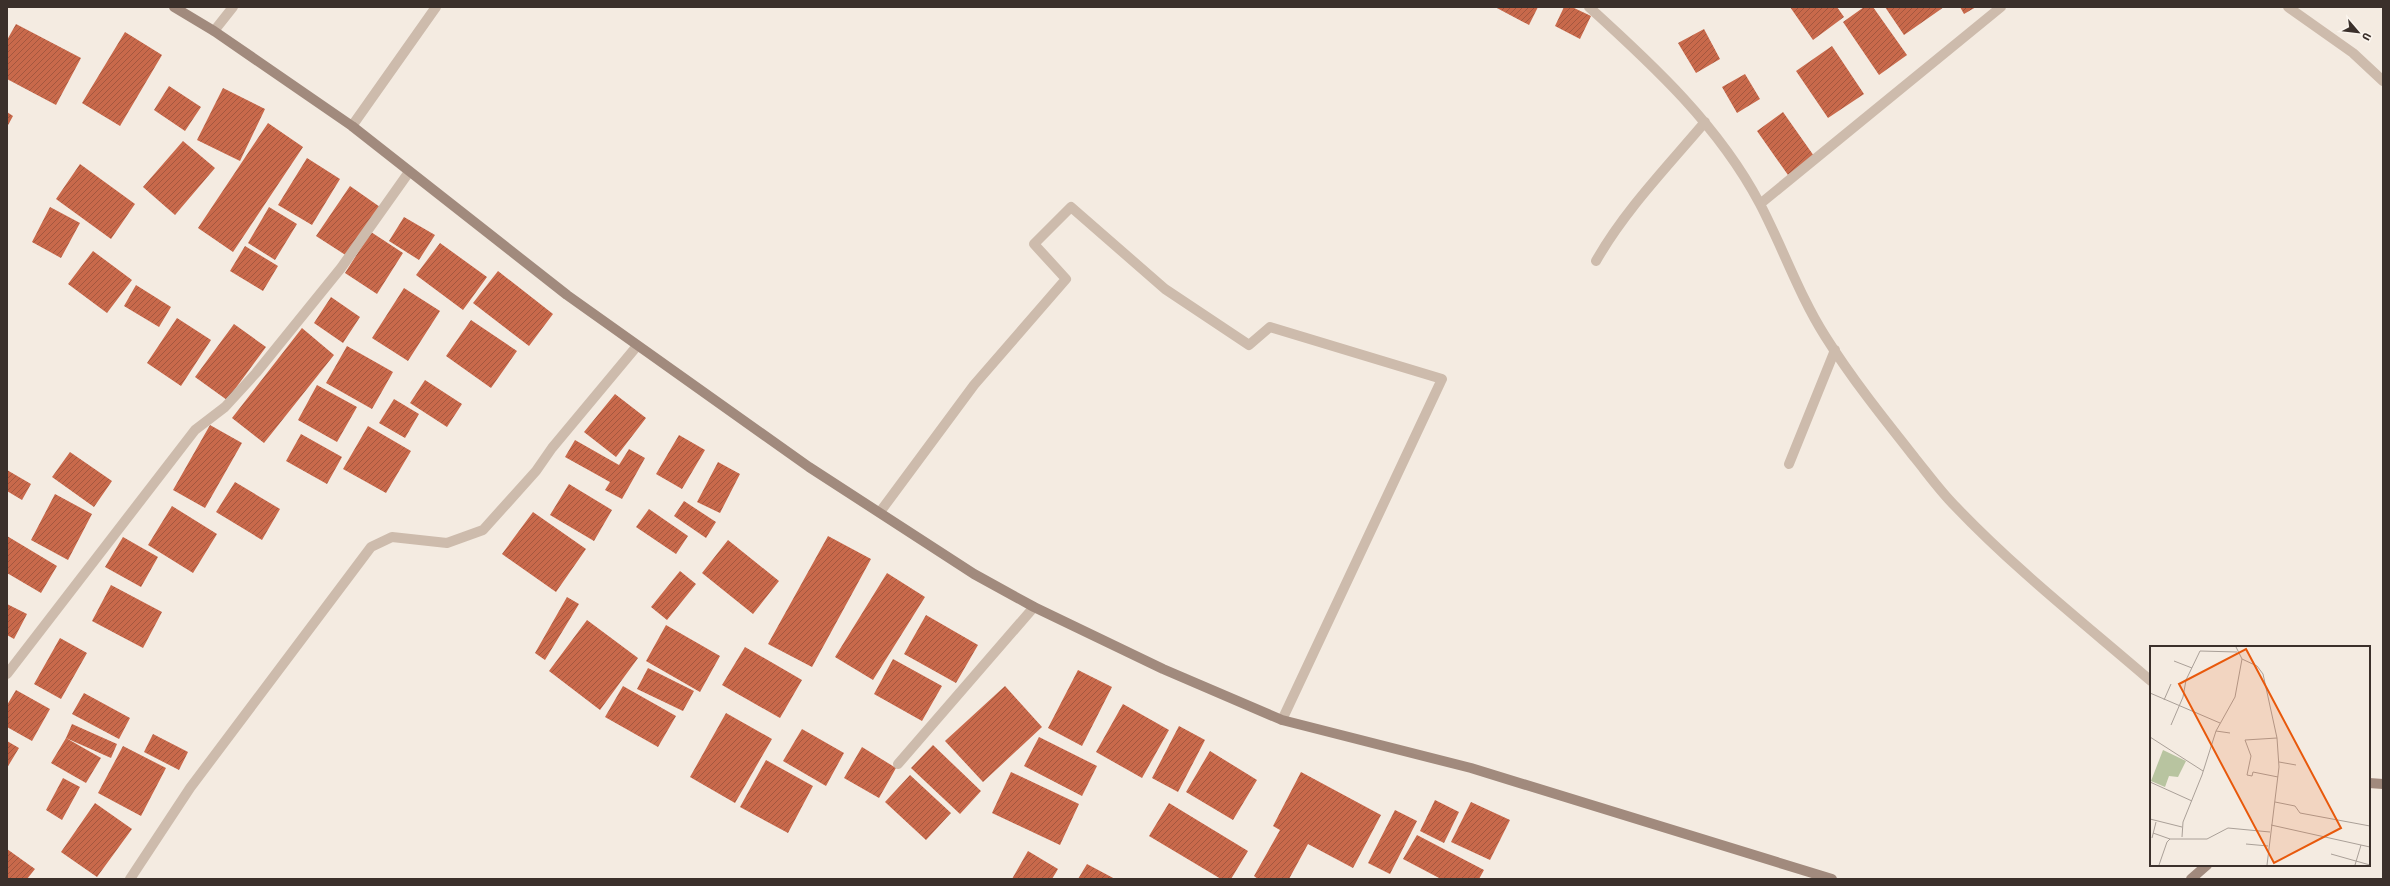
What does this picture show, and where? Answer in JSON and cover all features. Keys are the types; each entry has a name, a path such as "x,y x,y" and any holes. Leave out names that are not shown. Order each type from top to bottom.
{"street":[{"path":"174,7 214,31 352,126 500,244 637,346 809,467 974,574 1034,607 1163,669 1282,720 1471,768 1832,879"},
{"path":"214,31 233,7"},
{"path":"352,126 436,7"},
{"path":"1589,7 1657,68 1705,122 1738,168 1760,204 1788,265 1825,336 1882,416 1954,505 2041,587 2150,680"},
{"path":"1760,204 2001,7"},
{"path":"2288,7 2353,53 2383,81"},
{"path":"1596,261 1608,240 1638,199 1705,122"},
{"path":"7,674 195,430 225,407 256,373 341,268 409,172"},
{"path":"880,512 974,384 1066,279 1034,244 1071,207 1165,289 1249,345 1270,327 1442,379 1282,720"},
{"path":"130,879 190,788 371,547 392,537 446,543 483,530 536,471 552,448 637,346"},
{"path":"1789,464 1835,350"},
{"path":"898,764 1034,607"},
{"path":"2370,783 2383,784"},
{"path":"2191,879 2206,866"}],"building":[{"path":"1495,7 1538,7 1529,25"},
{"path":"1564,7 1572,7 1591,16 1580,39 1555,26"},
{"path":"1790,7 1837,7 1844,17 1813,40"},
{"path":"1864,7 1873,7 1907,55 1879,75 1843,22"},
{"path":"1885,7 1944,7 1904,35"},
{"path":"1960,7 1976,7 1964,14"},
{"path":"16,24 81,58 56,105 7,79 7,40"},
{"path":"1704,29 1720,59 1696,73 1678,43"},
{"path":"125,32 162,55 120,126 82,103"},
{"path":"1832,46 1864,94 1828,118 1796,71"},
{"path":"1745,74 1760,99 1737,113 1722,87"},
{"path":"169,86 201,107 185,131 154,110"},
{"path":"223,88 265,109 240,161 197,140"},
{"path":"7,112 13,116 7,127"},
{"path":"1783,112 1814,156 1788,175 1757,131"},
{"path":"268,123 303,147 233,252 198,228"},
{"path":"183,141 215,168 175,215 143,187"},
{"path":"307,158 340,179 312,225 278,205"},
{"path":"80,164 135,204 111,239 56,199"},
{"path":"350,186 380,207 347,256 316,236"},
{"path":"50,207 80,223 61,258 32,242"},
{"path":"269,207 297,224 275,260 248,243"},
{"path":"404,217 435,235 419,260 389,241"},
{"path":"371,232 403,253 377,294 345,273"},
{"path":"440,243 487,277 463,310 416,275"},
{"path":"245,246 278,266 263,291 230,271"},
{"path":"93,251 132,280 107,313 68,284"},
{"path":"498,271 553,314 529,346 473,303"},
{"path":"136,285 171,307 159,327 124,306"},
{"path":"404,288 440,311 408,361 372,338"},
{"path":"331,297 360,317 343,343 314,323"},
{"path":"177,318 211,340 181,386 147,363"},
{"path":"471,320 517,351 491,388 446,356"},
{"path":"234,324 266,347 227,400 195,377"},
{"path":"302,328 334,355 264,443 232,418"},
{"path":"347,346 393,372 372,409 326,383"},
{"path":"425,380 462,404 447,427 410,403"},
{"path":"317,385 357,407 337,442 298,420"},
{"path":"615,394 646,418 616,457 584,432"},
{"path":"394,399 419,414 405,438 379,423"},
{"path":"210,425 242,443 205,508 173,490"},
{"path":"368,426 411,451 386,493 343,469"},
{"path":"301,434 342,457 327,484 286,461"},
{"path":"679,435 705,450 682,489 656,474"},
{"path":"575,440 619,465 629,449 645,458 622,499 605,490 610,482 565,457"},
{"path":"70,452 112,481 94,507 52,477"},
{"path":"718,462 740,474 720,513 697,502"},
{"path":"7,470 31,484 22,500 7,491"},
{"path":"235,482 280,509 262,540 216,512"},
{"path":"569,484 612,510 594,541 550,515"},
{"path":"55,494 92,514 68,560 31,540"},
{"path":"684,501 716,522 706,538 674,516"},
{"path":"172,506 217,534 193,573 148,545"},
{"path":"649,509 688,536 676,554 636,527"},
{"path":"533,512 586,549 556,592 502,554"},
{"path":"7,536 57,566 41,593 7,573"},
{"path":"828,536 871,559 812,667 768,644"},
{"path":"123,537 158,557 141,587 105,567"},
{"path":"728,540 779,581 753,614 702,573"},
{"path":"680,571 696,584 667,620 651,607"},
{"path":"887,573 925,597 873,680 835,657"},
{"path":"111,585 162,612 143,648 92,621"},
{"path":"567,597 579,604 545,660 535,653"},
{"path":"7,604 27,614 14,639 7,635"},
{"path":"926,615 978,645 956,683 904,654"},
{"path":"587,620 638,658 600,710 549,671"},
{"path":"666,625 720,656 700,692 646,661"},
{"path":"60,638 87,653 61,699 34,684"},
{"path":"745,647 802,680 780,718 722,685"},
{"path":"893,659 942,686 922,721 874,694"},
{"path":"648,668 694,691 683,711 637,689"},
{"path":"1078,670 1112,687 1082,746 1048,728"},
{"path":"623,686 676,716 658,747 605,717"},
{"path":"1005,686 1042,727 983,782 945,741"},
{"path":"16,690 50,709 32,741 7,727 7,705"},
{"path":"84,693 130,718 119,739 72,714"},
{"path":"1123,704 1169,730 1142,778 1096,752"},
{"path":"726,713 772,739 735,803 690,777"},
{"path":"72,724 117,744 111,758 66,738"},
{"path":"1179,726 1205,740 1178,792 1152,778"},
{"path":"802,729 844,753 826,786 783,761"},
{"path":"153,734 188,752 179,770 144,752"},
{"path":"1039,737 1097,766 1082,796 1024,766"},
{"path":"66,738 101,758 86,783 51,763"},
{"path":"7,741 19,748 7,768"},
{"path":"933,745 981,791 960,814 911,768"},
{"path":"123,746 166,768 141,816 98,793"},
{"path":"862,747 896,768 879,798 844,778"},
{"path":"1210,751 1257,780 1233,820 1186,792"},
{"path":"766,760 813,786 788,833 740,807"},
{"path":"1011,772 1079,804 1060,845 992,813"},
{"path":"1301,772 1381,815 1353,868 1308,844 1289,879 1258,879 1254,876 1280,830 1273,826"},
{"path":"910,775 951,813 926,840 885,802"},
{"path":"63,778 80,787 62,820 46,810"},
{"path":"1435,800 1459,812 1444,843 1420,831"},
{"path":"1471,802 1510,820 1490,860 1451,842"},
{"path":"95,803 132,829 97,877 61,852"},
{"path":"1169,803 1248,851 1231,879 1221,879 1149,836"},
{"path":"1395,810 1417,821 1390,874 1368,863"},
{"path":"1417,835 1484,870 1479,879 1441,879 1403,859"},
{"path":"7,849 35,869 27,879 7,879"},
{"path":"1028,851 1058,869 1052,879 1012,879"},
{"path":"1087,864 1115,879 1078,879"}]}
